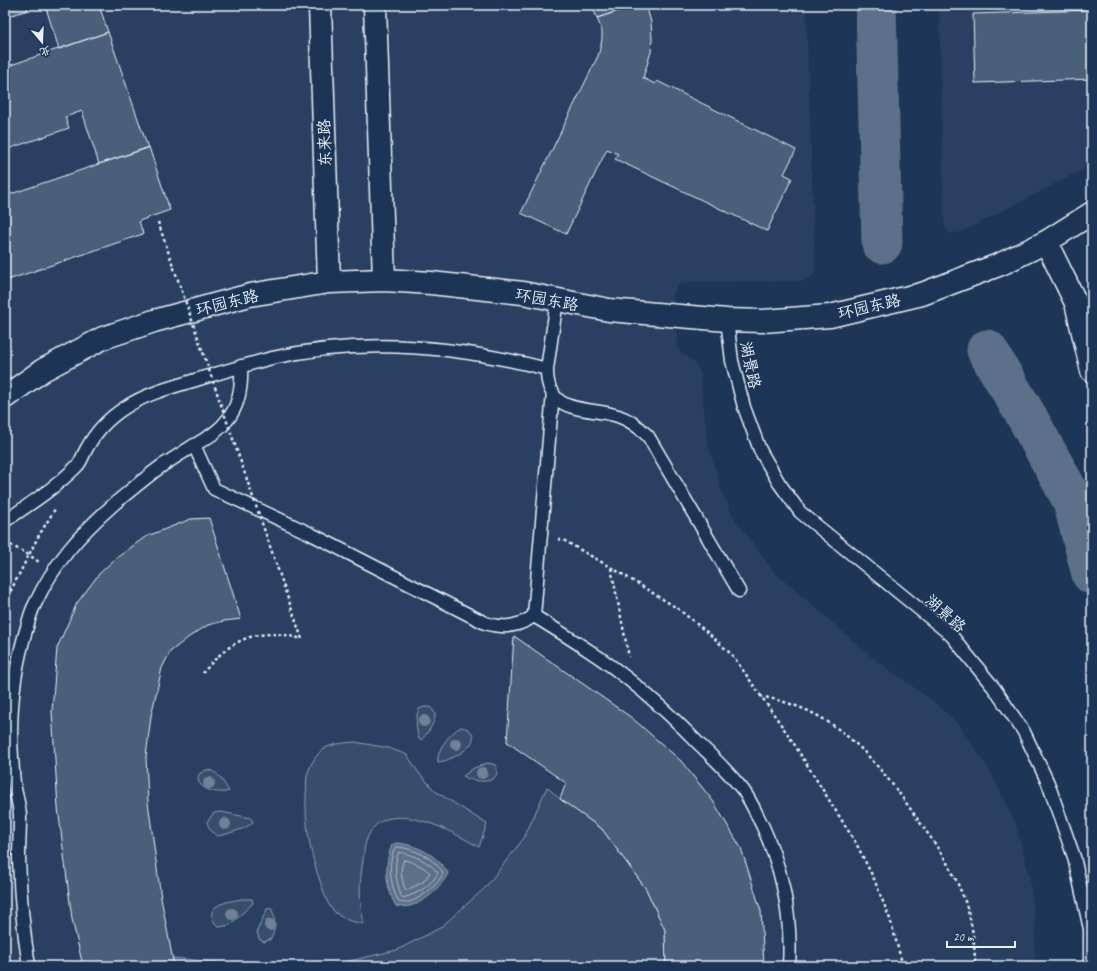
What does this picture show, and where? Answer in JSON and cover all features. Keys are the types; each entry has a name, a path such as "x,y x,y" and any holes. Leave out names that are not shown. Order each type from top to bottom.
{"street":[{"name":"东来路","path":"320,5 329,282"},
{"path":"374,5 384,280"},
{"name":"环园东路","path":"5,397 43,370 103,338 154,321 250,295 329,282 384,280 431,283 516,292 609,310 727,320 763,321 830,316 922,294 1001,264 1046,242 1092,213"},
{"path":"1046,242 1076,302 1092,371"}],"lane":[{"path":"534,616 552,392 547,377 547,369 557,300"},
{"name":"湖景路","path":"727,320 732,361 744,407 760,450 779,483 800,512 951,635 994,688 1024,732 1048,783 1074,857 1090,929 1090,966"},
{"path":"5,521 30,505 78,465 98,432 111,418 126,407 142,398 241,366 273,358 317,350 404,346 441,348 477,353 547,369"},
{"path":"29,966 21,896 19,856 20,815 12,757 12,720 17,667 24,636 34,606 51,574 68,549 87,528 163,465 194,445 208,438 229,418 236,406 240,393 242,379 241,366"},
{"path":"552,392 565,405 573,408 617,415 629,420 644,432 654,446 739,591"},
{"path":"194,445 214,490 309,533 485,623 505,627 525,622 534,616"},
{"path":"534,616 589,650 635,685 678,723 743,791 758,816 770,843 780,872 786,896 790,941 789,966"}],"path":[{"path":"158,222 302,639 286,634 250,636 234,644 215,658 203,673"},
{"path":"5,602 57,505"},
{"path":"541,533 565,541 611,567 677,608 714,636 733,656 793,743 856,842 867,863 890,919 903,966"},
{"path":"5,542 29,555 51,574"},
{"path":"611,567 635,685"},
{"path":"760,696 794,705 833,725 858,746 904,801 931,838 951,870 960,889 968,909 975,952 975,966"}],"shaded area":[{"path":"5,5 806,5 814,274 810,278 803,281 686,282 680,284 676,288 673,295 678,348 681,353 694,362 700,372 708,444 721,489 733,516 774,572 873,658 933,701 960,726 990,771 1015,822 1029,874 1035,917 1035,966 5,966"},
{"path":"939,5 1092,5 1092,161 1082,170 961,232 949,234 944,223"},
{"path":"430,707 435,715 435,718 421,740 419,739 418,735 416,720 419,709"},
{"path":"461,727 472,733 473,738 471,743 462,752 449,759 438,762 439,752 445,742 457,729"},
{"path":"354,742 389,748 407,755 419,773 435,791 487,824 479,847 455,834 424,821 408,818 393,818 381,822 369,834 364,849 360,892 364,924 342,918 328,903 314,862 306,818 307,776 315,758 319,752 329,746"},
{"path":"487,763 496,765 497,772 492,780 480,781 463,776 474,768"},
{"path":"206,770 210,770 217,774 229,791 219,792 208,790 203,787 198,779 199,774"},
{"path":"547,787 560,799 602,829 646,889 665,930 666,966 328,966 397,950 440,928 485,888 524,838"},
{"path":"221,812 251,818 253,822 242,829 218,836 211,830 207,822 214,813"},
{"path":"252,899 253,903 230,925 220,927 215,923 212,917 212,912 214,909 227,902"},
{"path":"271,908 275,920 275,927 271,939 264,942 259,939 257,931 267,909"},
{"path":"173,958 245,965 319,966 174,966"}],"water":[{"path":"396,843 418,848 432,856 448,873 434,892 427,898 404,907 396,906 392,899 387,876 389,853 392,845"}],"building":[{"path":"5,5 27,5 28,10 5,17"},
{"path":"45,5 99,5 108,32 59,49"},
{"path":"592,5 636,5 597,18"},
{"path":"636,5 646,5 651,22 651,52 643,78 655,84 657,81 796,150 784,174 792,178 767,231 615,159 618,154 607,149 566,234 521,213 598,56 601,45 602,31 597,18"},
{"path":"1092,10 1092,79 975,83 973,14"},
{"path":"108,32 148,148 99,164 82,111 65,117 69,128 5,150 5,67"},
{"path":"149,147 170,210 139,221 143,234 5,281 5,196"},
{"path":"209,518 241,619 208,625 189,637 170,652 162,668 151,716 146,757 148,802 161,898 174,966 83,966 72,919 58,808 52,711 57,648 77,603 99,574 115,559 145,537 191,519"},
{"path":"514,636 632,718 681,761 713,801 741,848 761,911 764,966 666,966 665,930 646,889 602,829 560,799 566,783 507,742"}],"waterway":[{"path":"876,5 882,243"},
{"path":"987,350 1027,417 1073,501 1092,574"}]}
